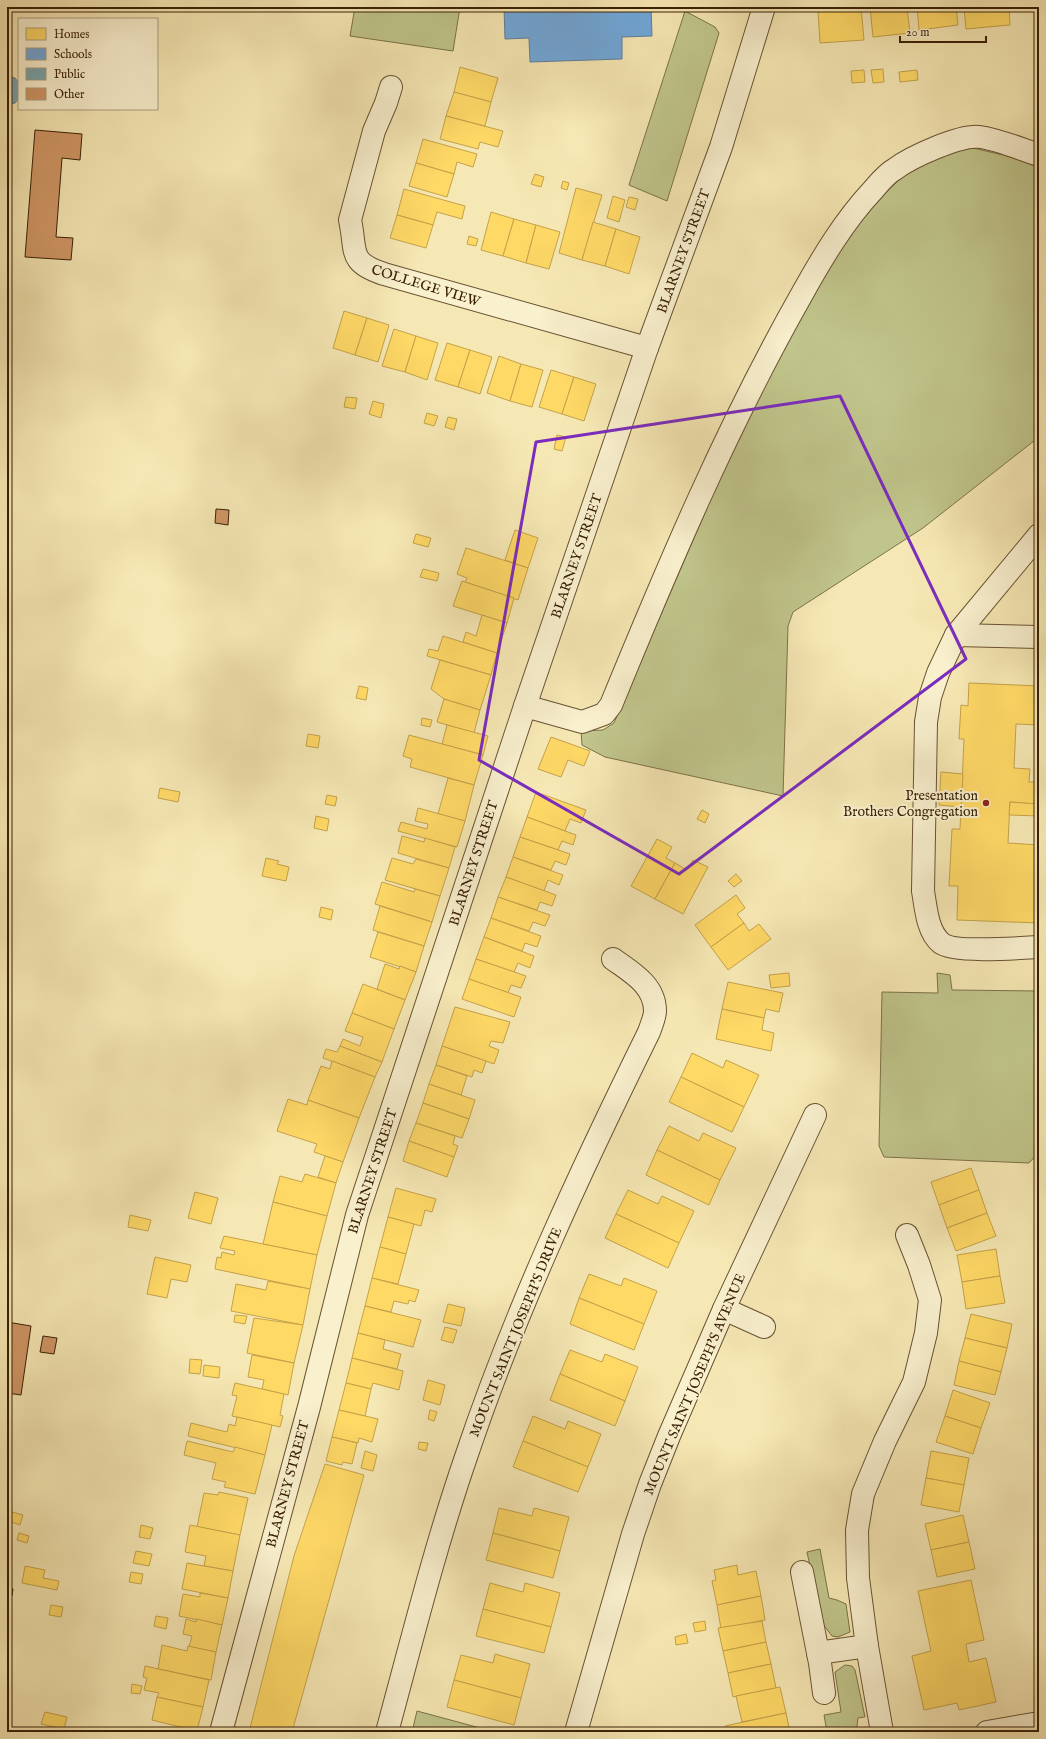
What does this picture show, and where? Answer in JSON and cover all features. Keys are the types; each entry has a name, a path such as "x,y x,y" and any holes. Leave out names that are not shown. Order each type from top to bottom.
{"street":[{"name":"BLARNEY STREET","path":"221,1732 309,1407 357,1215 525,706 647,348 721,147 764,7"},
{"name":"COLLEGE VIEW","path":"390,87 386,103 374,131 350,220 353,248 361,264 371,270 384,274 647,348"},
{"path":"525,706 582,722 604,714 611,705 647,616 762,365 812,275 837,236 858,206 884,178 904,163 934,149 968,137 979,137 1039,155"},
{"path":"1039,535 956,635 938,673 930,697 926,722 923,891 927,913 933,933 942,944 956,949 1039,947"},
{"path":"956,635 1039,637"},
{"name":"MOUNT SAINT JOSEPH'S DRIVE","path":"386,1732 447,1515 486,1400 531,1285 586,1163 651,1026 655,1011 652,995 642,980 613,959"},
{"name":"MOUNT SAINT JOSEPH'S AVENUE","path":"576,1732 633,1534 650,1484 724,1309 815,1115"},
{"path":"882,1732 867,1646 858,1578 857,1530 858,1515 870,1474 914,1382 926,1333 930,1300 919,1265 907,1235"},
{"path":"724,1309 764,1327"},
{"path":"802,1572 818,1653 824,1693"},
{"path":"818,1653 867,1646"},
{"path":"987,1732 1039,1723"}],"highlighted area":[{"path":"840,396 966,659 679,874 479,760 536,442"}],"green space":[{"path":"355,7 460,7 453,51 350,36"},
{"path":"685,11 715,27 719,33 667,201 629,185"},
{"path":"973,148 1039,166 1039,437 923,528 793,612 788,626 783,796 605,757 582,745 581,731 603,730 614,723 735,443 787,338 846,239 873,205 904,175 944,153"},
{"path":"937,973 950,975 952,990 1039,991 1039,1152 1029,1163 884,1157 879,1146 882,992 938,993"},
{"path":"820,1549 829,1598 846,1604 850,1632 838,1637 832,1636 822,1623 807,1552"},
{"path":"845,1665 852,1666 855,1670 865,1717 858,1718 857,1726 853,1732 827,1732 824,1715 841,1712 835,1672"},
{"path":"417,1711 495,1732 412,1732"}],"building: Homes":[{"path":"829,7 861,7 864,40 820,43 818,11 830,10"},
{"path":"870,7 907,8 910,33 873,37"},
{"path":"917,7 956,7 958,25 919,30"},
{"path":"964,7 1009,7 1010,25 966,29"},
{"path":"460,67 498,78 491,102 454,92"},
{"path":"883,69 884,82 873,83 871,70"},
{"path":"864,70 865,82 852,83 851,71"},
{"path":"917,70 918,80 900,82 899,72"},
{"path":"454,92 491,102 485,126 446,116"},
{"path":"446,116 503,131 498,147 480,142 478,149 440,139"},
{"path":"423,139 477,154 473,167 457,162 454,174 416,163"},
{"path":"416,163 454,174 447,197 409,186"},
{"path":"535,174 544,177 541,187 531,184"},
{"path":"563,181 569,183 567,190 561,188"},
{"path":"576,188 602,195 582,260 559,253"},
{"path":"404,189 465,206 462,219 437,212 433,225 397,215"},
{"path":"613,196 625,200 619,222 607,218"},
{"path":"629,197 638,199 635,210 626,207"},
{"path":"491,212 514,219 503,256 481,250"},
{"path":"397,215 433,225 426,248 390,238"},
{"path":"514,219 536,225 526,263 503,256"},
{"path":"593,222 616,229 605,266 582,260"},
{"path":"536,225 560,232 549,269 526,263"},
{"path":"616,229 640,237 629,274 605,266"},
{"path":"469,236 478,239 476,246 467,244"},
{"path":"344,311 367,318 355,355 333,348"},
{"path":"367,318 389,325 378,362 355,355"},
{"path":"394,329 416,336 405,372 382,366"},
{"path":"416,336 438,343 427,380 405,372"},
{"path":"447,343 470,350 458,387 435,380"},
{"path":"470,350 492,357 480,394 458,387"},
{"path":"499,356 521,364 510,401 487,393"},
{"path":"521,364 543,370 532,407 510,401"},
{"path":"551,370 574,377 562,414 539,407"},
{"path":"574,377 596,384 584,421 562,414"},
{"path":"346,397 357,398 355,409 344,407"},
{"path":"373,401 384,404 381,418 369,414"},
{"path":"427,413 438,416 434,426 424,423"},
{"path":"448,417 457,419 454,430 445,427"},
{"path":"557,435 566,437 562,451 554,449"},
{"path":"515,530 538,538 528,568 505,560"},
{"path":"416,534 431,538 428,547 413,543"},
{"path":"466,548 528,568 518,600 465,582 467,578 457,574"},
{"path":"423,569 439,573 437,581 420,577"},
{"path":"462,581 514,598 507,623 453,606"},
{"path":"482,615 507,623 497,653 463,642 466,632 476,636"},
{"path":"443,636 497,653 491,675 427,656 429,649 438,651"},
{"path":"440,660 491,675 480,710 444,699 431,689"},
{"name":"Presentation Brothers Congregation","path":"969,683 1039,686 1039,725 1016,724 1014,768 1030,769 1029,782 1038,782 1036,804 1010,802 1008,843 1039,845 1039,923 957,920 958,886 949,886 952,829 960,829 964,739 959,739 961,705 968,706"},
{"path":"359,686 368,688 366,700 356,698"},
{"path":"444,699 480,710 474,733 437,722"},
{"path":"422,718 432,720 430,727 421,725"},
{"path":"447,725 488,736 483,755 442,744"},
{"path":"308,734 320,736 318,748 306,746"},
{"path":"409,735 483,755 474,785 410,767 412,759 403,756"},
{"path":"551,737 590,751 584,766 568,760 561,777 538,769"},
{"path":"941,772 963,774 961,807 939,805"},
{"path":"448,778 474,785 465,821 438,814"},
{"path":"160,788 180,792 178,802 158,798"},
{"path":"536,792 586,810 581,823 570,819 565,831 527,817"},
{"path":"327,795 337,797 335,806 325,804"},
{"path":"1010,802 1039,804 1039,816 1009,815"},
{"path":"418,808 465,821 457,847 398,831 401,822 427,829 428,824 415,821"},
{"path":"702,810 709,814 705,823 697,819"},
{"path":"316,816 329,819 327,831 314,828"},
{"path":"527,817 576,835 573,845 562,841 558,850 520,837"},
{"path":"402,836 424,842 425,838 455,847 449,868 398,853"},
{"path":"520,837 570,854 566,865 555,861 551,870 513,857"},
{"path":"657,839 672,847 666,858 675,863 655,899 631,886"},
{"path":"513,857 563,875 559,885 548,880 544,891 506,877"},
{"path":"266,858 279,861 277,864 289,867 286,881 262,876"},
{"path":"392,858 413,864 416,859 449,868 440,896 385,880"},
{"path":"693,860 708,867 683,914 655,899 675,863 687,870"},
{"path":"736,874 742,881 734,887 728,881"},
{"path":"506,877 556,895 552,906 540,902 537,910 498,897"},
{"path":"382,882 414,892 415,889 440,896 432,922 375,904"},
{"path":"736,895 745,908 737,914 744,923 711,947 695,925"},
{"path":"498,897 550,915 545,926 533,922 529,931 491,918"},
{"path":"380,906 432,922 424,946 373,930"},
{"path":"321,907 333,910 331,920 319,917"},
{"path":"491,918 541,936 537,947 525,943 522,951 484,937"},
{"path":"744,923 749,931 759,924 771,939 728,970 711,947"},
{"path":"378,932 424,946 416,972 370,957"},
{"path":"484,937 534,956 530,968 518,963 514,972 476,959"},
{"path":"476,959 526,976 521,988 511,985 508,993 469,979"},
{"path":"385,964 399,969 400,966 416,972 405,1000 377,989"},
{"path":"789,973 790,986 771,988 769,975"},
{"path":"469,979 521,997 514,1017 462,999"},
{"path":"728,982 783,993 779,1012 766,1009 764,1018 722,1009"},
{"path":"363,984 405,1000 394,1029 352,1013"},
{"path":"455,1007 510,1022 503,1043 491,1041 489,1046 499,1050 494,1064 442,1046"},
{"path":"722,1009 764,1018 762,1030 774,1033 771,1051 716,1039"},
{"path":"352,1013 394,1029 382,1062 340,1046 343,1039 360,1046 363,1037 345,1031"},
{"path":"340,1046 382,1062 375,1077 323,1058 326,1049 337,1052"},
{"path":"442,1046 486,1061 482,1073 474,1070 472,1077 436,1065"},
{"path":"692,1053 723,1068 726,1060 759,1075 744,1107 681,1077"},
{"path":"332,1061 375,1077 359,1118 308,1100 321,1066 330,1069"},
{"path":"436,1065 467,1076 461,1095 429,1084"},
{"path":"681,1077 744,1107 732,1132 669,1102"},
{"path":"429,1084 475,1100 469,1119 423,1103"},
{"path":"288,1099 307,1105 308,1100 359,1118 343,1162 314,1152 317,1144 277,1131"},
{"path":"423,1103 469,1119 462,1138 416,1123"},
{"path":"416,1123 455,1136 453,1144 458,1146 454,1157 409,1141"},
{"path":"669,1126 699,1141 703,1133 736,1148 720,1180 657,1150"},
{"path":"409,1141 454,1157 447,1177 403,1161"},
{"path":"657,1150 720,1180 709,1205 646,1175"},
{"path":"325,1156 343,1162 336,1183 318,1177"},
{"path":"971,1168 979,1190 939,1205 931,1182"},
{"path":"305,1174 336,1183 327,1216 273,1202 280,1176 302,1182"},
{"path":"396,1188 436,1199 432,1212 425,1210 421,1226 388,1217"},
{"path":"628,1190 658,1204 662,1196 694,1211 679,1243 616,1214"},
{"path":"979,1190 987,1213 947,1228 939,1205"},
{"path":"195,1192 218,1198 211,1224 188,1218"},
{"path":"273,1202 327,1216 317,1255 263,1244"},
{"path":"987,1213 996,1236 956,1251 947,1228"},
{"path":"616,1214 679,1243 668,1268 605,1238"},
{"path":"130,1215 151,1220 148,1231 128,1227"},
{"path":"388,1217 414,1224 406,1254 380,1247"},
{"path":"224,1236 317,1255 310,1289 215,1269 217,1257 221,1258 222,1252 234,1255 235,1251 220,1248"},
{"path":"380,1247 406,1254 398,1284 372,1278"},
{"path":"996,1249 1000,1276 962,1282 957,1255"},
{"path":"155,1257 191,1265 187,1282 171,1279 167,1298 147,1294"},
{"path":"589,1274 621,1286 624,1278 657,1291 644,1324 579,1298"},
{"path":"1000,1276 1005,1303 966,1309 962,1282"},
{"path":"372,1278 419,1290 415,1302 409,1300 408,1304 394,1301 391,1312 365,1306"},
{"path":"268,1281 310,1289 303,1325 231,1311 236,1284 266,1290"},
{"path":"579,1298 644,1324 634,1350 570,1324"},
{"path":"448,1304 465,1308 461,1326 443,1322"},
{"path":"365,1306 421,1320 413,1347 358,1333"},
{"path":"971,1314 1012,1324 1007,1348 965,1338"},
{"path":"235,1315 247,1316 245,1324 234,1322"},
{"path":"254,1318 303,1325 294,1363 247,1353"},
{"path":"445,1327 457,1330 453,1343 441,1340"},
{"path":"358,1333 385,1340 383,1349 401,1354 397,1369 352,1358"},
{"path":"965,1338 1007,1348 1001,1372 959,1361"},
{"path":"570,1350 602,1362 605,1354 638,1367 625,1401 560,1374"},
{"path":"252,1355 294,1363 288,1395 262,1389 264,1380 248,1377"},
{"path":"352,1358 403,1371 399,1390 373,1383 371,1389 346,1383"},
{"path":"190,1359 202,1360 200,1374 189,1373"},
{"path":"959,1361 1001,1372 995,1395 954,1385"},
{"path":"204,1365 220,1367 219,1378 203,1376"},
{"path":"560,1374 625,1401 615,1426 550,1400"},
{"path":"428,1380 445,1385 440,1405 423,1400"},
{"path":"235,1383 284,1394 280,1415 283,1416 280,1427 232,1416 237,1396 232,1395"},
{"path":"346,1383 371,1389 365,1416 339,1410"},
{"path":"953,1390 990,1403 981,1428 945,1416"},
{"path":"339,1410 378,1419 372,1442 359,1438 358,1443 332,1437"},
{"path":"430,1410 437,1412 434,1421 428,1419"},
{"path":"533,1416 565,1429 568,1421 601,1434 588,1467 523,1441"},
{"path":"945,1416 981,1428 973,1454 936,1442"},
{"path":"237,1417 272,1425 265,1455 188,1436 191,1423 227,1432 229,1424 235,1426"},
{"path":"332,1437 357,1443 352,1464 343,1462 342,1465 326,1461"},
{"path":"187,1441 233,1452 235,1447 265,1455 255,1494 224,1487 226,1482 212,1479 216,1463 184,1455"},
{"path":"523,1441 588,1467 578,1492 513,1467"},
{"path":"419,1442 428,1443 426,1451 418,1449"},
{"path":"365,1451 377,1455 373,1471 361,1468"},
{"path":"931,1451 969,1458 964,1485 926,1478"},
{"path":"325,1464 364,1475 292,1732 249,1732 294,1556"},
{"path":"926,1478 964,1485 959,1512 921,1505"},
{"path":"219,1492 248,1498 240,1535 197,1527 204,1493 218,1495"},
{"path":"499,1508 532,1516 534,1508 569,1517 560,1551 493,1533"},
{"path":"12,1512 23,1515 20,1525 9,1521"},
{"path":"963,1515 969,1542 931,1550 925,1524"},
{"path":"141,1525 153,1528 150,1539 139,1537"},
{"path":"190,1525 240,1535 233,1571 204,1566 206,1556 185,1552"},
{"path":"19,1533 29,1536 27,1543 17,1540"},
{"path":"493,1533 560,1551 553,1578 486,1560"},
{"path":"969,1542 975,1569 937,1577 931,1550"},
{"path":"136,1551 152,1554 149,1566 133,1563"},
{"path":"187,1563 233,1571 228,1598 182,1589"},
{"path":"737,1565 738,1575 756,1571 761,1596 717,1605 712,1581 716,1580 714,1570"},
{"path":"25,1566 45,1570 43,1578 59,1581 57,1590 22,1583"},
{"path":"131,1572 143,1574 141,1584 129,1582"},
{"path":"971,1580 984,1640 966,1644 969,1662 986,1658 996,1702 959,1710 957,1703 924,1710 912,1656 931,1651 918,1591"},
{"path":"490,1583 523,1592 525,1583 560,1593 551,1627 483,1609"},
{"path":"200,1593 228,1598 222,1625 179,1616 183,1594 200,1597"},
{"path":"761,1596 765,1620 721,1629 717,1605"},
{"path":"51,1605 63,1607 61,1617 49,1615"},
{"path":"483,1609 551,1627 544,1653 476,1636"},
{"path":"156,1616 168,1618 166,1629 154,1626"},
{"path":"186,1619 196,1622 197,1619 222,1625 216,1652 189,1647 192,1636 183,1634"},
{"path":"705,1621 706,1630 695,1632 693,1623"},
{"path":"762,1621 766,1642 723,1651 718,1628"},
{"path":"686,1634 688,1643 676,1645 675,1637"},
{"path":"766,1642 771,1664 728,1673 723,1651"},
{"path":"162,1645 187,1651 188,1646 216,1652 211,1680 158,1669"},
{"path":"495,1654 530,1664 521,1698 454,1680 461,1655 493,1663"},
{"path":"771,1664 776,1688 733,1697 728,1673"},
{"path":"145,1666 209,1680 203,1707 157,1697 159,1693 144,1690 147,1678 143,1677"},
{"path":"454,1680 521,1698 514,1725 447,1707"},
{"path":"132,1684 142,1686 140,1694 131,1693"},
{"path":"780,1687 786,1713 742,1722 736,1696"},
{"path":"157,1697 203,1707 197,1731 152,1720"},
{"path":"45,1712 67,1717 64,1729 41,1724"},
{"path":"786,1713 790,1732 726,1732 725,1726"},
{"path":"183,1727 197,1731 197,1732 182,1732"}],"building: Schools":[{"path":"504,7 651,7 652,36 622,37 622,59 530,62 529,38 505,39"}],"building: Public":[{"path":"7,76 15,78 18,82 18,99 15,103 7,105"}],"building: Other":[{"path":"35,130 82,134 80,160 62,158 56,237 73,238 71,260 25,257"},
{"path":"216,509 229,510 228,525 215,523"},
{"path":"7,1322 31,1326 21,1395 7,1393"},
{"path":"43,1336 57,1338 54,1354 40,1352"},
{"path":"7,1587 13,1589 12,1596 7,1595"}],"place":[{"name":"Presentation Brothers Congregation","path":"986,803"}]}
